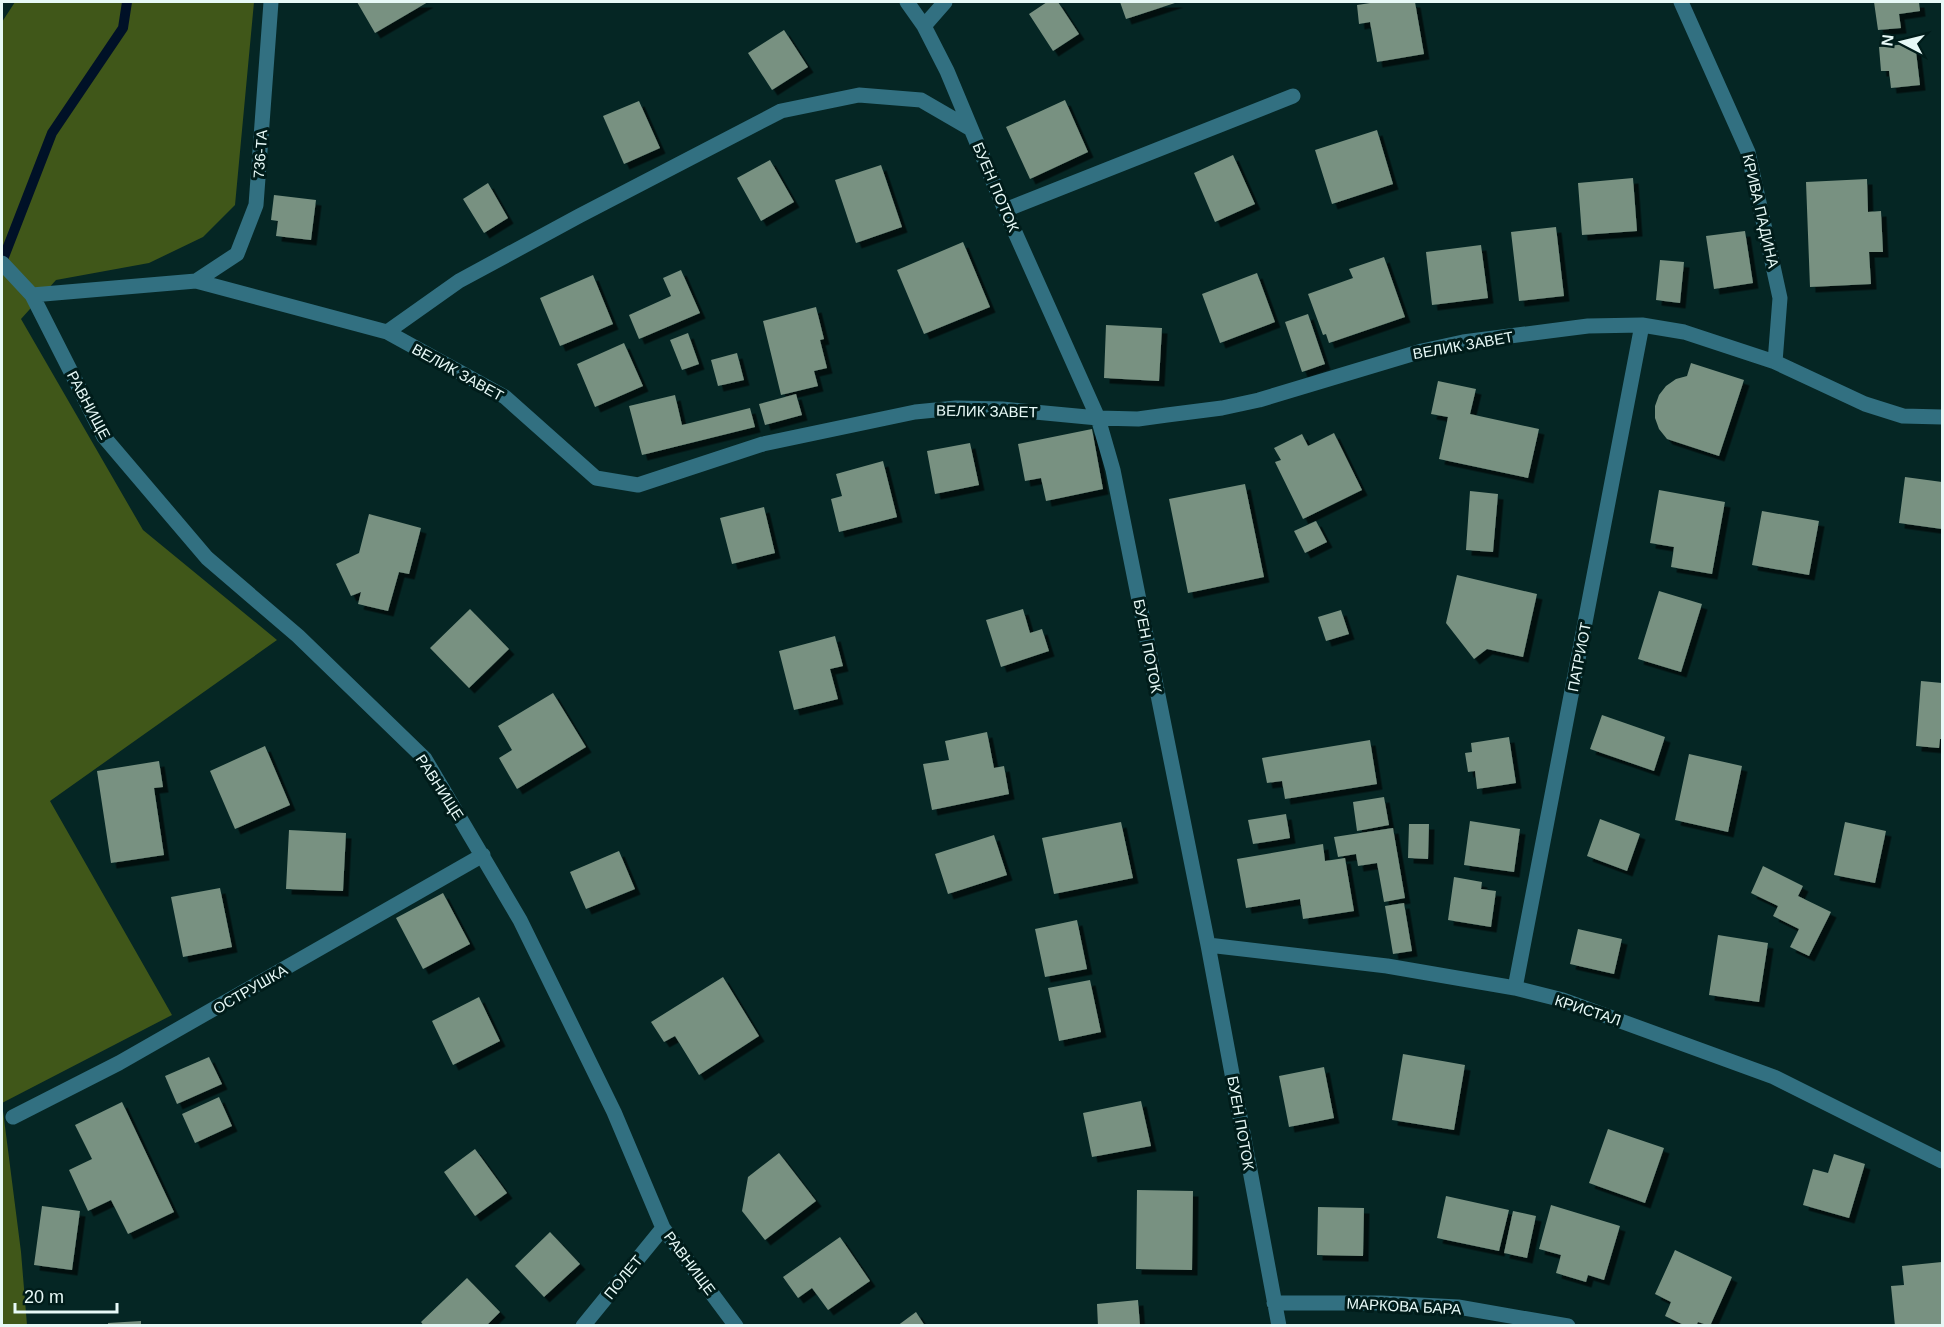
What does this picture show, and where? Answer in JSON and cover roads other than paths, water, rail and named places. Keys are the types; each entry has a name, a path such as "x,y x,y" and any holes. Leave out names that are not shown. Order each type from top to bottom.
{"street":[{"name":"736-ТА","path":"196,281 237,254 256,205 271,2"},
{"name":"БУЕН ПОТОК","path":"907,2 924,26 947,72 1005,210 1098,418 1113,470 1208,945 1279,1326"},
{"path":"924,26 945,2"},
{"name":"КРИВА ПАДИНА","path":"1681,2 1748,152 1780,298 1775,362"},
{"path":"387,332 459,281 781,111 859,95 921,100 971,129"},
{"path":"1005,210 1293,96"},
{"name":"РАВНИЩЕ","path":"2,263 32,295 104,437 207,558 298,636 425,759 520,920 614,1112 663,1228 736,1326"},
{"name":"ВЕЛИК ЗАВЕТ","path":"32,295 196,281 387,332 505,397 596,478 638,485 763,444 915,411 956,408 1002,409 1098,418 1138,419 1222,408 1259,400 1382,361 1462,342 1588,326 1642,325 1684,332 1775,362 1864,404 1903,416 1942,417"},
{"name":"ПАТРИОТ","path":"1515,988 1642,325"},
{"name":"ОСТРУШКА","path":"13,1117 119,1063 483,855"},
{"name":"КРИСТАЛ","path":"1208,945 1387,966 1515,988 1563,1000 1774,1077 1942,1161"},
{"name":"ПОЛЕТ","path":"583,1326 663,1228"},
{"name":"МАРКОВА БАРА","path":"1274,1303 1381,1303 1458,1307 1568,1326"}],"waterway":[{"path":"2,262 52,133 123,28 127,2"}]}
